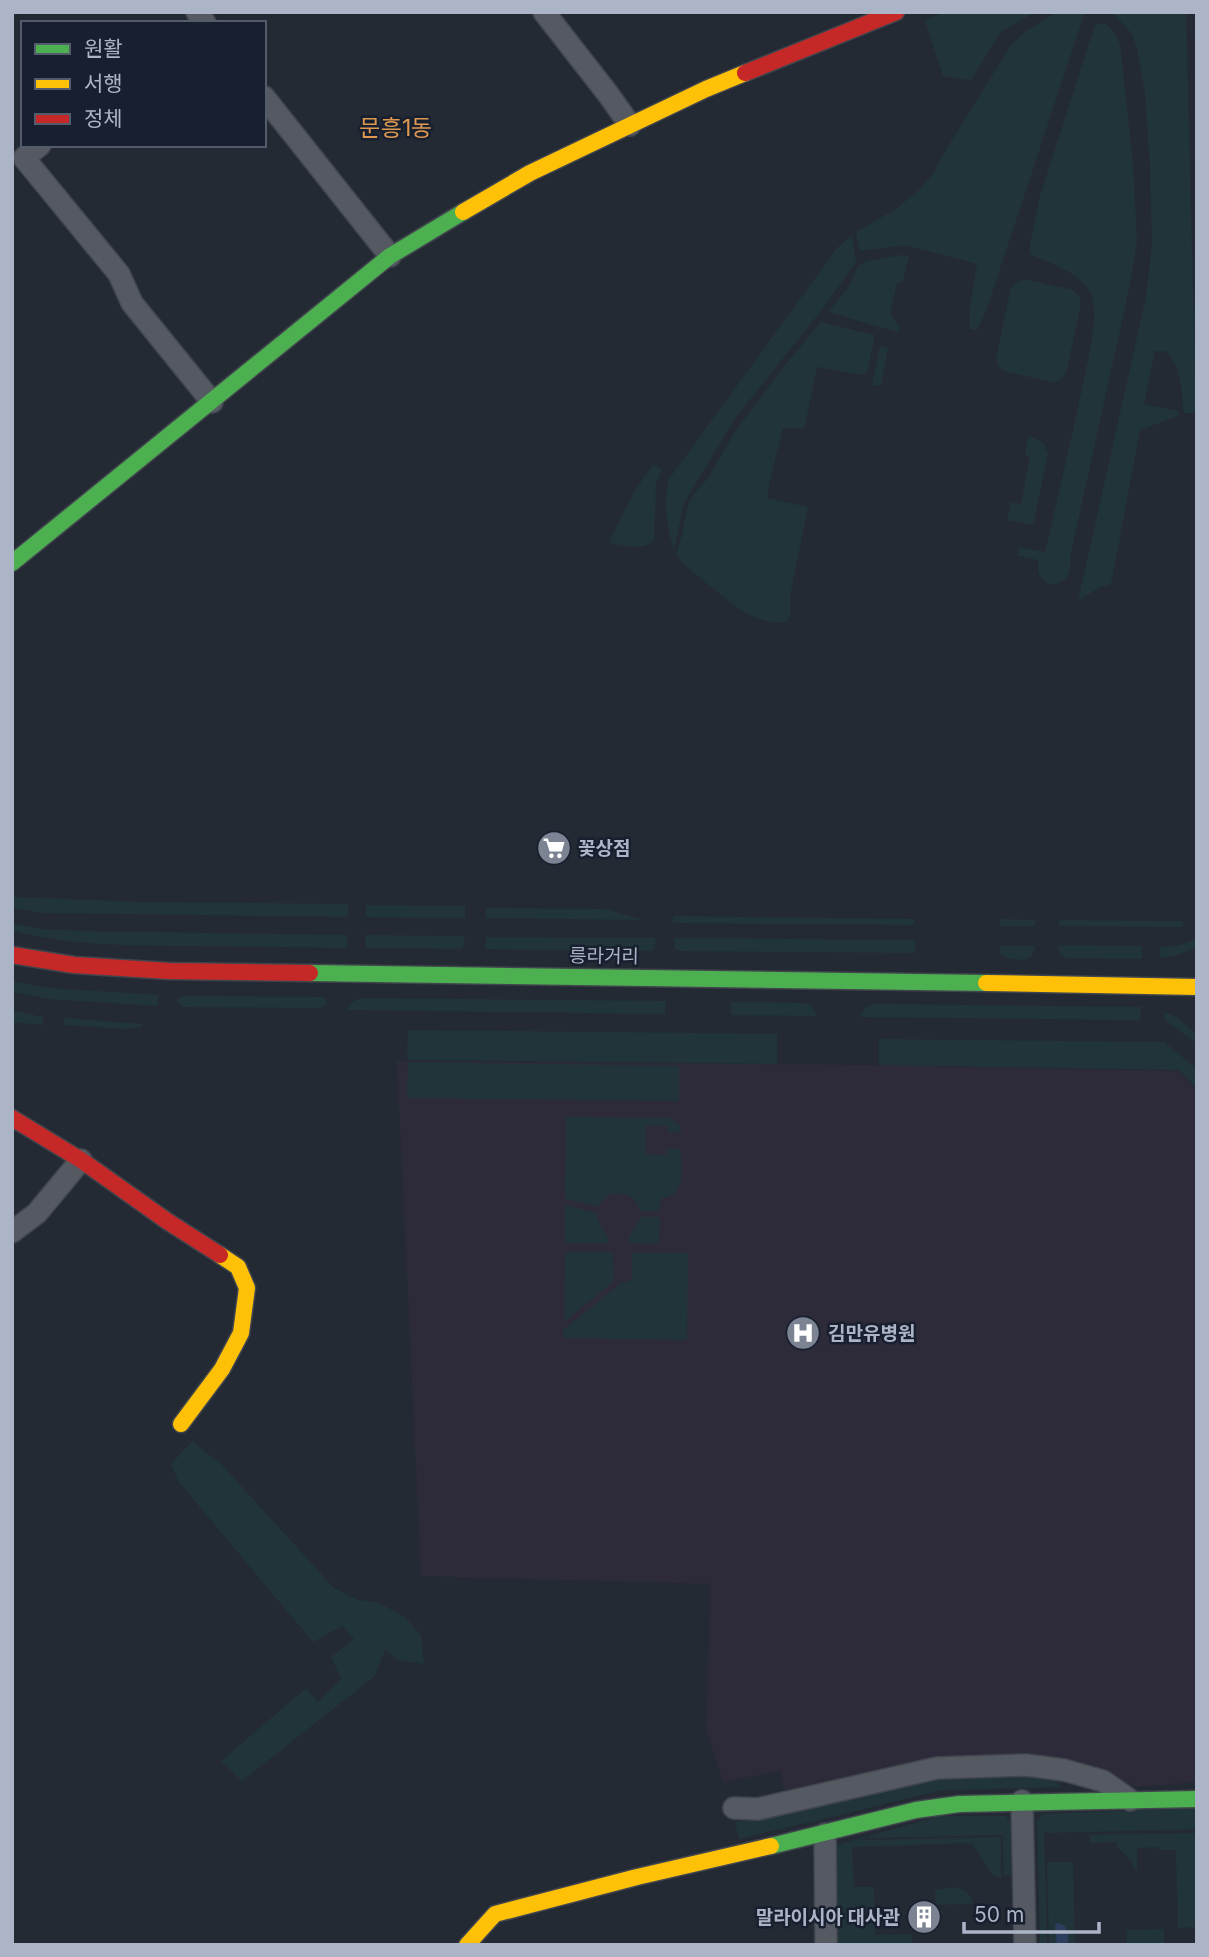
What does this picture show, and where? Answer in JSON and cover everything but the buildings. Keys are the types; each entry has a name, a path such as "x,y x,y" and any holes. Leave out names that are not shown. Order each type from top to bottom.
{"street":[{"path":"544,12 630,125"},
{"path":"12,563 390,256 530,173 706,89 896,12"},
{"path":"266,100 390,256"},
{"path":"38,147 24,158 119,274 132,303 212,402"},
{"name":"릉라거리","path":"12,955 74,964 169,971 1197,987"},
{"path":"12,1118 81,1160 238,1267 247,1288 241,1333 222,1369 181,1424"},
{"path":"12,1232 37,1213 81,1160"},
{"path":"734,1808 758,1809 937,1768 1026,1765 1064,1770 1103,1781 1130,1800"},
{"path":"467,1945 495,1914 638,1887 916,1810 942,1805 1022,1801 1197,1799"},
{"path":"1022,1801 1013,1887 1025,1945"},
{"path":"825,1834 826,1945"}],"shaded area":[{"path":"946,12 1035,12 1001,32 971,80 943,76 925,20"},
{"path":"1057,12 1085,12 987,308 977,330 970,329 970,307 977,264 905,245 860,251 856,232 896,209 920,189 934,173 1011,45 1026,31"},
{"path":"1112,12 1186,12 1196,413 1184,413 1180,379 1171,357 1165,351 1155,351 1144,404 1179,411 1178,416 1140,430 1111,584 1100,587 1078,601 1146,297 1152,244 1145,93 1132,34"},
{"path":"1104,23 1116,35 1121,51 1133,166 1137,241 1069,573 1062,581 1050,584 1040,576 1038,560 1017,555 1019,547 1045,552 1083,385 1094,315 1087,287 1065,270 1030,254 1030,244 1040,196 1095,25"},
{"path":"852,236 856,262 824,307 736,417 684,503 674,550 667,515 669,479 838,247"},
{"path":"909,256 903,281 897,283 890,313 900,328 898,332 828,312 848,288 858,266 867,261"},
{"path":"1025,279 1073,290 1079,296 1081,304 1066,373 1060,380 1052,382 1004,371 998,366 996,358 1011,288"},
{"path":"821,322 875,335 867,373 863,375 817,367 804,429 783,428 767,498 808,507 790,595 790,616 787,622 775,622 754,617 735,606 691,571 676,555 688,505 694,494 708,478 736,430"},
{"path":"880,346 888,348 881,386 872,385"},
{"path":"1028,436 1043,442 1048,454 1033,525 1007,520 1011,502 1021,504 1030,457 1025,455"},
{"path":"654,464 662,469 656,483 654,540 639,547 609,543 634,492"},
{"path":"12,897 141,902 348,904 348,917 43,913 12,908"},
{"path":"366,905 465,906 465,918 366,917"},
{"path":"486,908 606,909 643,920 486,918"},
{"path":"673,916 914,919 914,925 673,923"},
{"path":"1000,919 1035,920 1035,926 1000,926"},
{"path":"1059,920 1183,921 1183,927 1059,926"},
{"path":"12,923 42,929 80,931 347,935 347,948 102,944 12,931"},
{"path":"365,935 465,936 463,948 458,949 371,948 366,947"},
{"path":"486,937 656,938 654,949 650,951 485,949"},
{"path":"674,938 915,940 915,953 680,951 675,949"},
{"path":"1197,939 1195,948 1160,958 1160,947 1177,946"},
{"path":"1059,945 1142,946 1142,959 1066,958 1059,953"},
{"path":"999,946 1035,946 1031,956 1020,960 1001,955"},
{"path":"12,981 49,988 158,995 158,1006 48,999 12,992"},
{"path":"183,996 322,997 327,1004 322,1008 183,1007 178,1003 178,999"},
{"path":"362,998 666,1001 665,1014 346,1010 352,1002"},
{"path":"731,1002 804,1003 812,1007 816,1016 731,1015"},
{"path":"875,1004 1141,1007 1140,1020 860,1017 865,1008"},
{"path":"12,1010 43,1017 43,1025 12,1022"},
{"path":"1163,1012 1177,1017 1197,1035 1197,1044 1165,1020"},
{"path":"64,1018 143,1024 141,1027 127,1029 64,1025"},
{"path":"408,1030 777,1034 777,1064 407,1060"},
{"path":"879,1039 1164,1042 1197,1069 1197,1090 1179,1070 879,1065"},
{"name":"김만유병원","path":"397,1061 879,1065 1179,1071 1197,1091 1197,1782 1135,1787 1102,1770 1045,1756 930,1763 786,1797 780,1771 723,1782 706,1729 711,1584 421,1576"},
{"path":"408,1062 679,1066 679,1101 407,1098"},
{"path":"566,1117 670,1118 681,1127 681,1132 668,1132 668,1126 646,1126 646,1154 667,1155 667,1148 681,1149 679,1187 669,1197 660,1199 660,1211 641,1211 633,1198 623,1194 609,1195 598,1207 565,1199"},
{"path":"565,1205 597,1213 609,1241 565,1243"},
{"path":"641,1217 660,1217 659,1244 628,1241"},
{"path":"565,1252 613,1252 614,1281 564,1322"},
{"path":"632,1253 688,1253 687,1340 563,1338 563,1330 621,1283 632,1280"},
{"path":"192,1441 222,1465 334,1588 358,1600 377,1602 405,1617 421,1635 424,1664 397,1660 385,1650 375,1676 242,1781 221,1761 306,1688 318,1702 341,1679 331,1657 354,1639 342,1626 313,1642 178,1481 171,1464"},
{"path":"1039,1770 1063,1787 943,1790 739,1839 735,1823 947,1773"},
{"path":"1197,1808 1197,1829 1044,1833 1047,1945 1040,1945 1037,1822 1042,1814"},
{"path":"939,1816 1006,1816 1011,1824 1012,1875 1004,1875 1003,1835 860,1840 1001,1837 1001,1878 993,1876 972,1844 855,1847 852,1851 854,1887 874,1887 875,1935 912,1934 912,1945 837,1945 834,1846"},
{"path":"1197,1833 1197,1927 1178,1928 1176,1850 1137,1848 1137,1870 1134,1870 1132,1861 1117,1847 1116,1842 1090,1843 1090,1835"},
{"path":"1047,1862 1073,1862 1075,1945 1049,1945"},
{"path":"953,1887 966,1892 973,1904 936,1905 935,1890"},
{"path":"1164,1929 1164,1943 1127,1945 1126,1930"}],"water":[{"path":"1056,1923 1067,1930 1067,1945 1056,1945"}],"traffic: fast":[{"path":"12,563 390,256 463,212"},
{"path":"310,973 986,983"},
{"path":"771,1846 916,1810 959,1804 1197,1799"}],"traffic: slow":[{"path":"463,212 530,173 745,73"},
{"path":"986,983 1197,987"},
{"path":"181,1424 222,1369 241,1333 247,1288 238,1267 220,1255"},
{"path":"467,1945 495,1914 771,1846"}],"traffic: jam":[{"path":"745,73 896,12"},
{"path":"12,955 74,965 169,971 310,973"},
{"path":"12,1118 81,1160 220,1255"}],"place":[{"name":"꽃상점","path":"554,848"},
{"name":"김만유병원","path":"803,1333"},
{"name":"말라이시아 대사관","path":"924,1917"}],"district":[{"name":"문흥1동","path":"396,128"}]}
